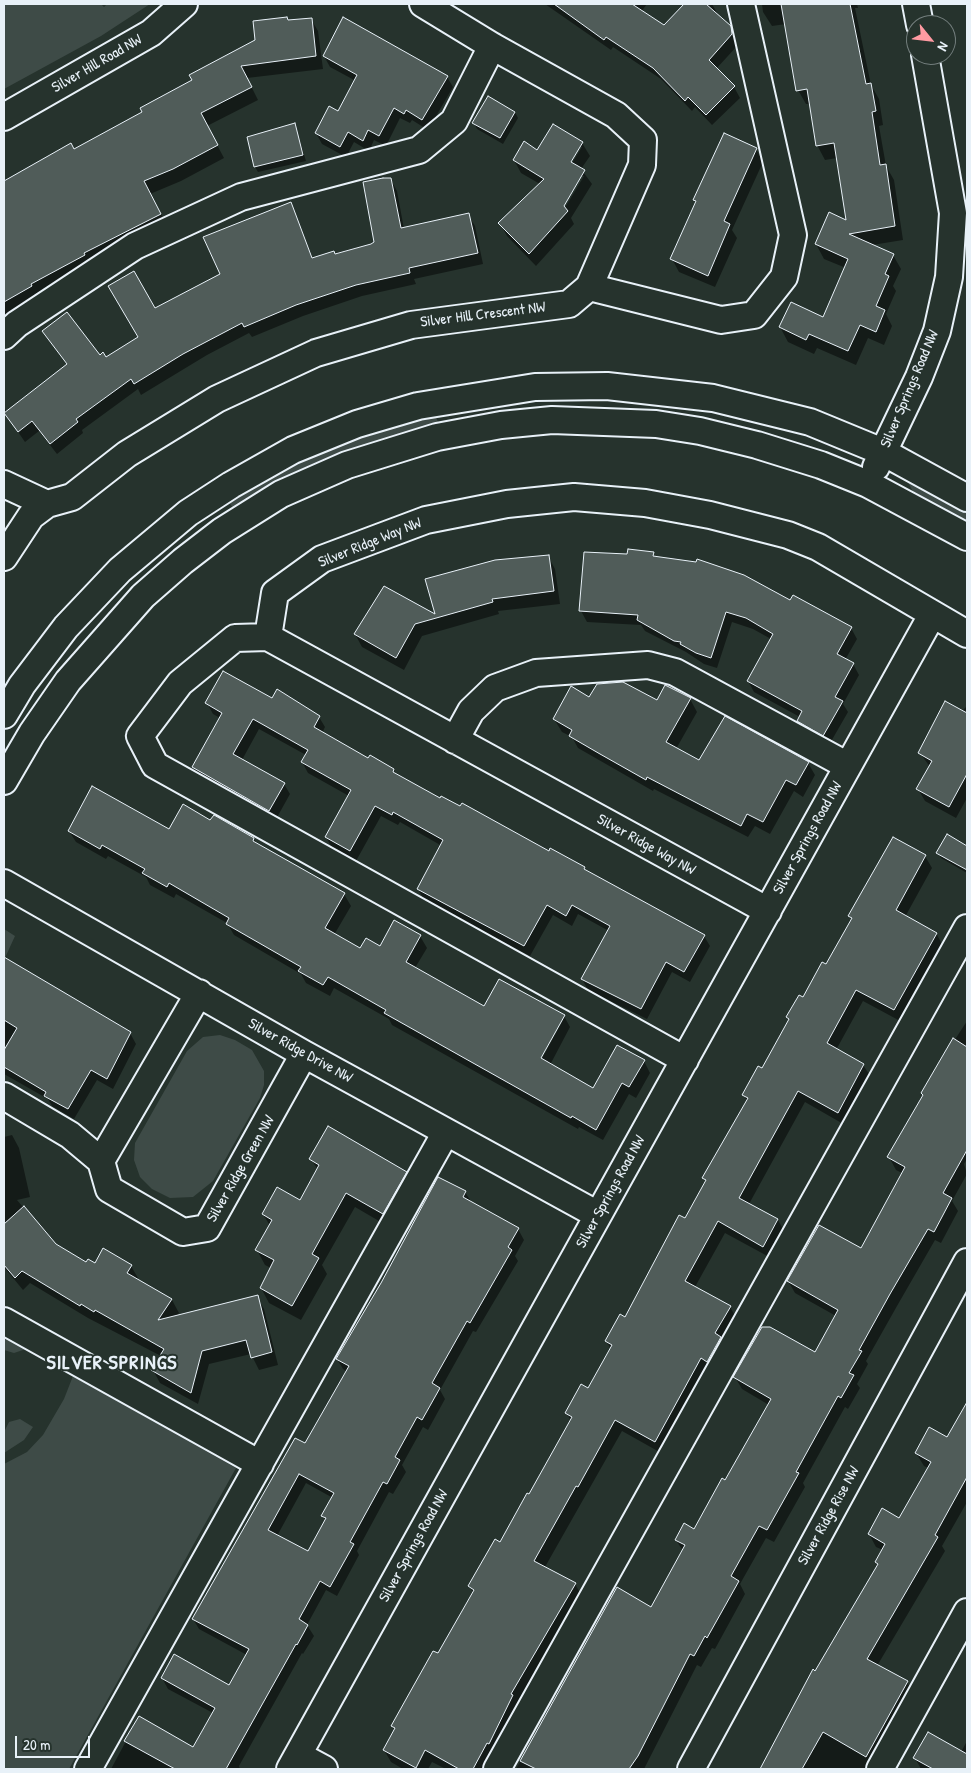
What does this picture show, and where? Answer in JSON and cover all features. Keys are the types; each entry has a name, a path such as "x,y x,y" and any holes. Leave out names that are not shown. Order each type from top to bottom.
{"street":[{"name":"Silver Hill Road NW","path":"4,117 151,33 184,4"},
{"name":"Silver Hill Crescent NW","path":"47,504 72,497 127,454 217,399 316,353 411,325 569,304 589,287 642,165 643,140 616,115 492,46 423,4"},
{"path":"589,287 721,320 754,315 784,277 793,235 741,4"},
{"path":"4,336 17,324 135,246 241,197 419,150 454,121 492,46"},
{"name":"Silver Springs Road NW","path":"868,484 919,377 936,331 949,277 953,213 927,65"},
{"path":"4,716 22,685 66,627 120,570 181,520 231,485 293,450 357,424 418,406 456,398 535,387 607,386 713,398 810,422 883,452 967,498"},
{"path":"4,781 32,732 68,681 143,596 222,531 281,494 346,464 437,436 501,425 552,420 598,420 656,424 700,431 790,454 868,484 967,537"},
{"path":"4,484 47,504 31,516 4,557"},
{"name":"Silver Ridge Way NW","path":"768,911 268,637 275,593 322,559 426,520 507,504 574,497 654,505 710,515 788,535 818,546 967,634"},
{"name":"Silver Springs Road NW","path":"294,1762 932,615"},
{"path":"268,637 235,638 180,684 140,736 155,765 685,1060"},
{"path":"455,740 471,711 495,688 536,673 648,665 675,672 848,766"},
{"name":"Silver Ridge Drive NW","path":"4,883 304,1054 598,1216"},
{"path":"497,1769 967,928"},
{"path":"4,1096 70,1135 101,1160 200,994"},
{"name":"Silver Ridge Green NW","path":"101,1160 109,1189 183,1232 207,1228 304,1054"},
{"path":"88,1769 446,1132"},
{"name":"Silver Ridge Rise NW","path":"691,1769 967,1262"},
{"path":"4,1321 260,1464"},
{"path":"880,1769 967,1612"},
{"path":"294,1762 324,1769"}],"shaded area":[{"path":"4,4 101,4 104,7 107,4 150,4 101,36 4,89"},
{"path":"433,411 438,422 409,433 236,512 228,501 290,461"},
{"path":"905,476 967,508 967,525 915,496"},
{"path":"4,929 15,936 4,960"},
{"path":"220,1035 235,1040 252,1050 264,1071 264,1085 260,1098 213,1181 193,1197 170,1198 152,1189 140,1177 134,1160 135,1143 187,1051 203,1037"},
{"path":"4,1336 26,1349 14,1353 4,1350"},
{"path":"73,1376 236,1468 69,1769 4,1769 4,1464 27,1452 43,1435 64,1399"},
{"path":"20,1419 33,1427 24,1440 4,1453 4,1432 9,1422"}],"building":[{"path":"554,4 632,4 664,25 684,4 706,4 731,26 732,34 709,60 735,86 706,115 688,97 685,101 653,68 606,37 604,40"},
{"path":"781,4 850,4 866,84 871,83 876,111 872,112 880,165 886,164 895,226 849,234 894,254 885,274 889,276 876,306 885,310 876,332 860,325 848,351 809,334 806,340 779,327 791,302 823,317 848,259 815,244 829,212 846,220 834,143 816,146 807,89 796,91"},
{"path":"287,17 288,20 312,18 316,56 241,66 252,87 201,113 218,145 173,169 144,181 161,214 84,253 85,255 31,284 32,286 4,302 4,181 71,143 74,149 142,112 140,108 192,80 189,75 255,40 253,21"},
{"path":"343,17 448,76 422,120 406,110 404,114 394,108 379,136 368,130 363,141 348,132 340,147 315,133 329,106 338,111 357,75 323,56"},
{"path":"488,96 515,112 500,138 472,123"},
{"path":"295,123 303,155 254,167 247,137"},
{"path":"553,124 583,142 571,162 585,170 564,206 568,211 529,254 498,223 544,179 513,160 524,141 537,150"},
{"path":"724,133 757,148 724,221 730,224 708,276 670,259 696,201 693,200"},
{"path":"391,178 401,228 469,213 478,253 409,268 410,273 356,285 296,305 244,327 242,323 183,354 134,384 131,379 76,419 78,422 50,444 32,421 18,432 4,413 67,364 42,331 67,312 100,355 103,352 106,357 138,337 108,286 134,271 155,308 220,274 203,237 291,202 312,258 334,251 335,254 371,244 374,242 363,182"},
{"path":"628,549 654,552 653,556 696,562 697,559 744,575 790,600 793,595 852,627 837,654 854,663 835,697 843,701 823,736 797,721 802,711 747,681 773,634 746,618 726,612 711,658 696,653 680,644 681,642 674,641 637,620 638,615 579,611 584,552 627,554"},
{"path":"549,555 554,591 492,599 493,602 415,624 396,658 354,634 384,586 435,614 425,579 495,560"},
{"path":"223,671 272,698 277,689 320,716 314,727 368,758 370,755 394,769 393,772 440,798 441,796 460,806 462,803 549,851 550,848 585,867 584,869 705,935 684,972 666,962 641,1009 581,979 610,926 572,905 566,916 547,905 524,946 417,889 443,840 393,812 392,815 375,806 350,851 325,837 351,790 301,762 308,750 253,719 233,754 285,783 269,811 192,767 222,713 205,703"},
{"path":"623,682 657,700 665,685 691,698 666,742 699,760 725,716 809,762 796,785 786,780 763,822 747,814 741,826 647,777 646,780 600,754 569,736 572,730 553,719 571,686 589,697 597,684"},
{"path":"945,701 967,713 967,774 949,807 916,789 932,761 918,753"},
{"path":"92,786 169,829 183,804 210,820 214,815 254,838 253,841 345,893 325,928 360,948 366,938 380,946 394,920 421,935 406,962 484,1006 499,979 565,1015 541,1058 593,1088 617,1045 645,1060 629,1087 622,1083 596,1130 572,1116 571,1118 384,1013 386,1010 328,977 323,985 298,971 301,967 226,924 229,918 169,883 167,887 142,873 145,869 102,845 100,849 68,831"},
{"path":"947,834 967,846 967,870 936,853"},
{"path":"893,837 926,855 896,910 937,933 894,1010 856,990 827,1043 864,1064 838,1113 798,1091 739,1198 778,1219 763,1247 718,1221 685,1281 731,1306 715,1333 721,1337 707,1362 701,1358 655,1442 615,1420 578,1487 576,1486 534,1561 576,1583 511,1694 513,1695 489,1744 487,1743 473,1769 459,1769 425,1750 416,1768 383,1750 395,1728 391,1726 433,1651 438,1653 474,1590 468,1586 495,1539 500,1542 572,1417 565,1413 581,1384 588,1388 612,1345 605,1341 620,1314 625,1317 679,1215 685,1218 706,1180 702,1178 748,1098 742,1095 758,1066 762,1068 789,1019 786,1017 799,995 803,997 822,962 826,964 852,918 848,916"},
{"path":"4,957 131,1032 107,1079 91,1070 68,1109 44,1096 46,1092 4,1067 4,1050 17,1028 4,1020"},
{"path":"953,1038 967,1047 967,1150 943,1193 952,1198 934,1232 928,1229 890,1294 859,1350 862,1351 849,1373 854,1375 841,1398 838,1396 796,1472 799,1473 767,1530 759,1526 731,1576 739,1581 707,1638 705,1636 694,1656 690,1654 638,1756 629,1769 536,1769 520,1761 617,1587 651,1607 685,1545 675,1540 684,1523 694,1529 722,1478 725,1480 771,1399 733,1377 762,1327 770,1327 815,1352 838,1310 787,1281 819,1225 861,1248 905,1167 887,1157"},
{"path":"328,1126 407,1172 383,1214 346,1193 312,1254 319,1258 292,1306 260,1288 274,1260 255,1250 272,1220 262,1214 277,1187 300,1200 319,1165 309,1159"},
{"path":"438,1177 466,1191 463,1197 519,1228 508,1247 512,1250 470,1323 467,1321 432,1383 440,1388 422,1420 417,1417 395,1457 400,1460 387,1484 383,1482 350,1542 354,1544 330,1587 320,1581 299,1619 308,1625 226,1769 175,1769 124,1741 139,1716 193,1747 215,1708 161,1678 174,1654 229,1685 249,1649 192,1619 295,1438 305,1443 349,1366 336,1359 381,1283","holes":["299,1474 334,1493 321,1516 326,1518 308,1551 268,1530"]},
{"path":"24,1206 56,1244 86,1262 88,1259 95,1263 103,1248 132,1265 127,1273 172,1299 158,1320 258,1295 272,1352 251,1358 246,1340 202,1351 191,1393 151,1370 164,1349 95,1310 94,1312 81,1304 80,1306 22,1271 15,1278 4,1265 4,1224"},
{"path":"967,1402 967,1477 935,1535 938,1537 867,1659 908,1681 866,1757 823,1732 802,1769 760,1769 813,1669 815,1671 878,1564 875,1562 885,1544 868,1534 882,1508 899,1518 931,1462 915,1453 929,1427 947,1437"},
{"path":"928,1732 967,1754 967,1769 933,1769 913,1758"}],"district":[{"name":"SILVER SPRINGS","path":"112,1364"}]}
